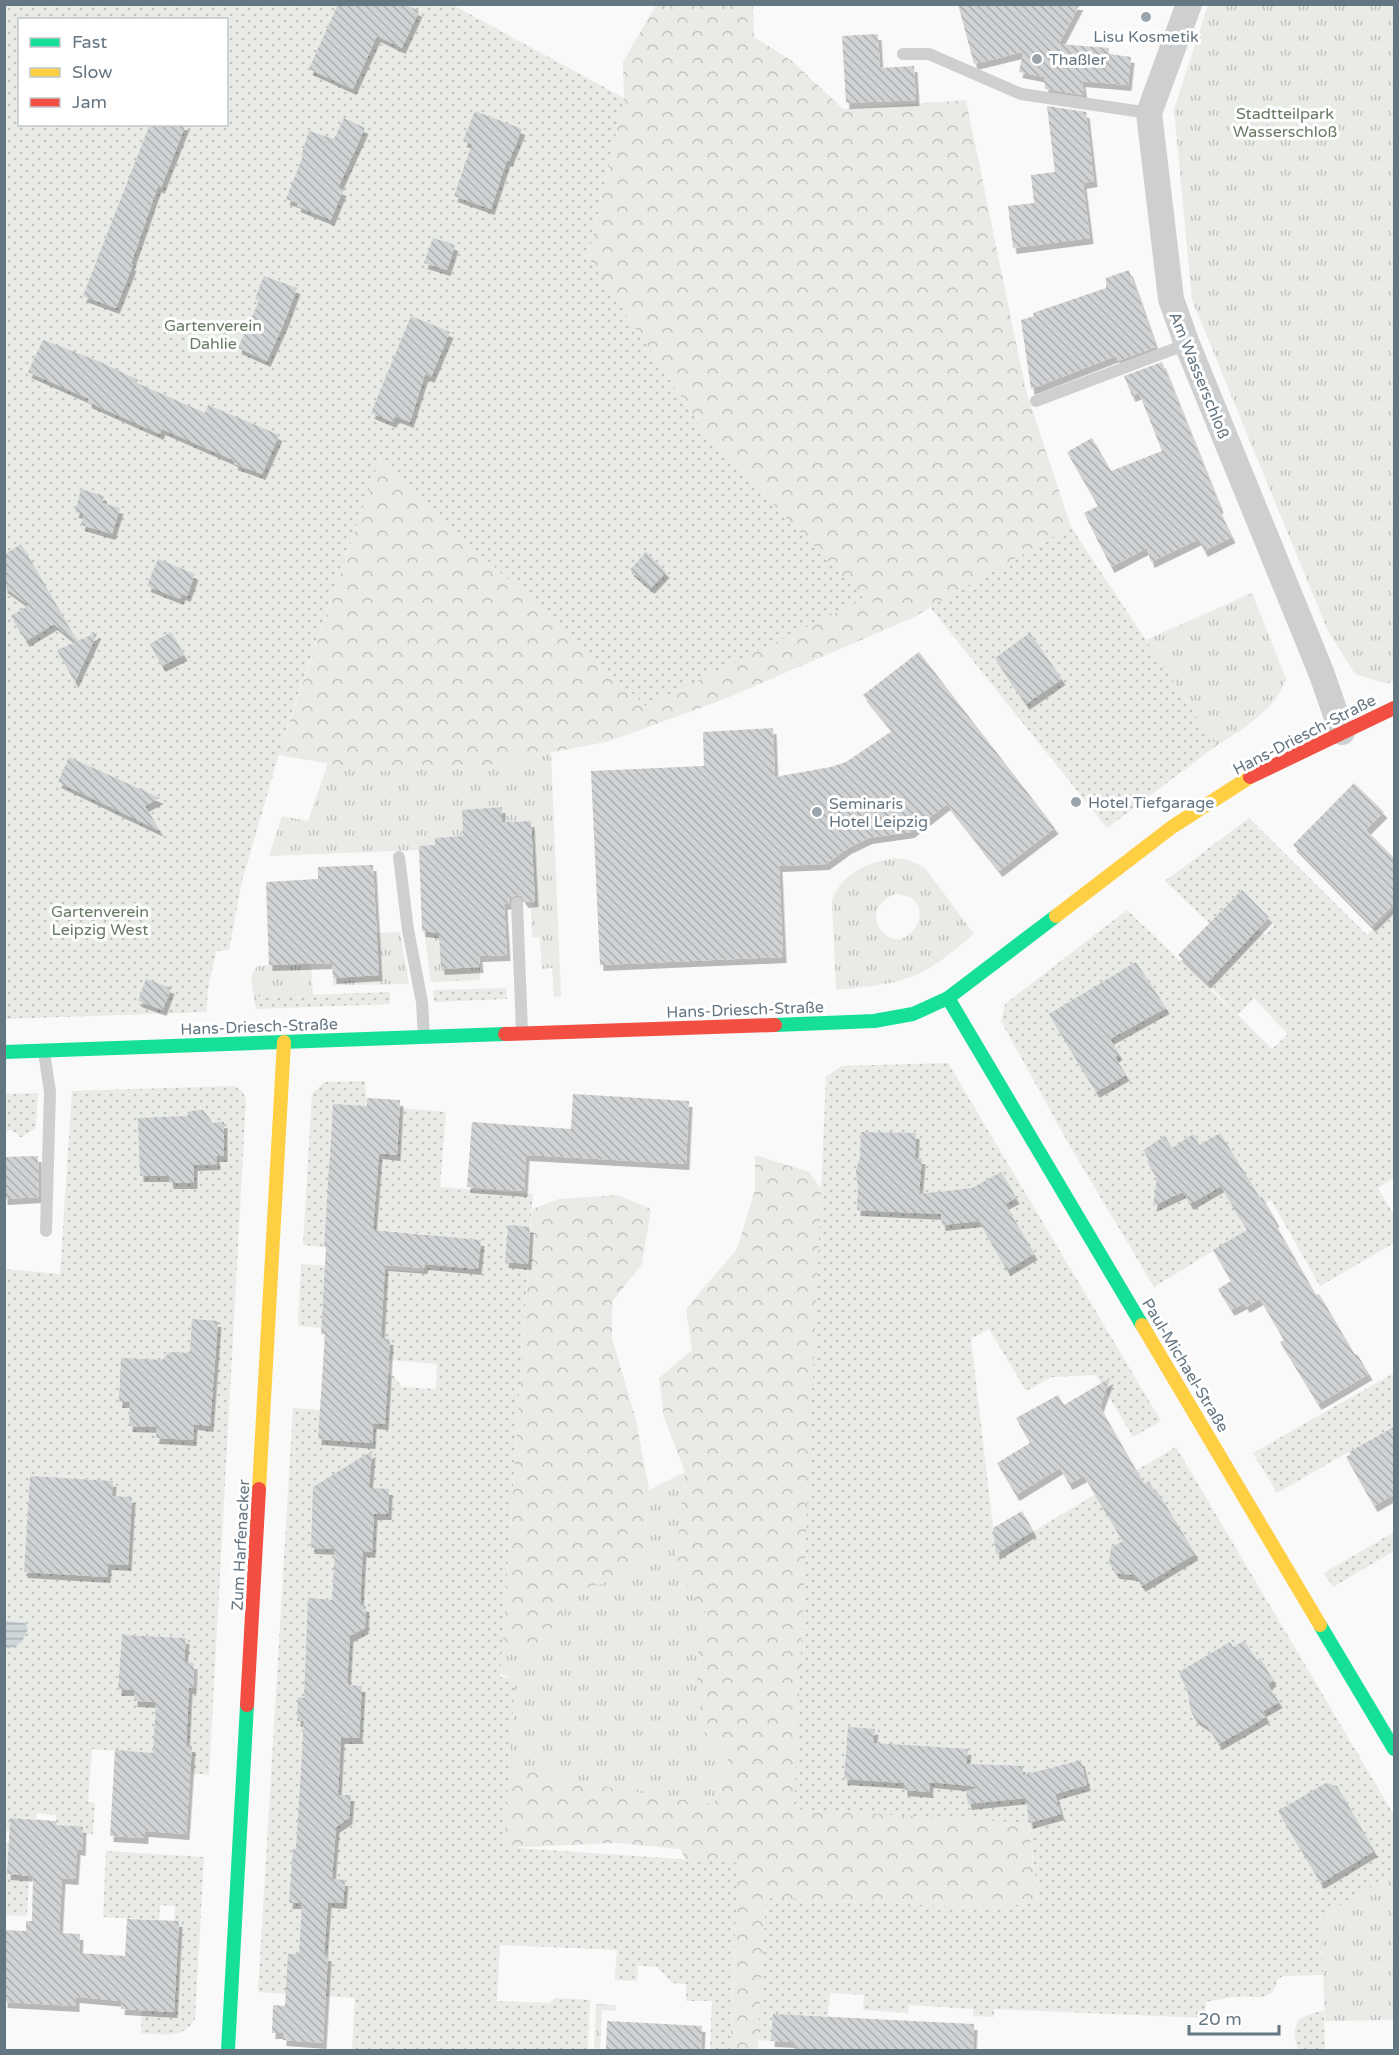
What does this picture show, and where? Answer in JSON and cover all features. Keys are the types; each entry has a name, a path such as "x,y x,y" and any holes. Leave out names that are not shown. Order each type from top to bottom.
{"street":[{"name":"Am Wasserschloß","path":"1189,4 1149,112 1171,299 1187,344 1321,672 1342,732"},
{"name":"Hans-Driesch-Straße","path":"4,1052 874,1020 913,1014 948,998 1172,827 1258,772 1395,708"},
{"name":"Paul-Michael-Straße","path":"948,998 1395,1749"},
{"name":"Zum Harfenacker","path":"228,2050 284,1042"}],"lane":[{"path":"903,54 929,54 1021,94 1149,112"},
{"path":"1036,400 1187,344"},
{"path":"399,857 408,930 422,1002 424,1037"},
{"path":"517,903 522,1033"},
{"path":"44,1051 50,1092 46,1231"}],"green space":[{"name":"Gartenverein Dahlie","path":"4,5 453,5 624,98 588,257 703,430 864,599 646,706 379,461 287,727 242,881 229,950 216,951 206,1012 5,1019"},
{"path":"656,5 753,5 754,37 792,61 843,109 966,100 1026,391 1071,527 912,618 727,698 610,741 488,765 374,771 278,755 379,461 863,599 703,430 588,257 624,98 623,62"},
{"name":"Stadtteilpark Wasserschloß","path":"1208,5 1394,5 1394,680 1388,684 1355,674 1328,631 1192,300 1174,109"},
{"path":"1071,527 1216,746 1107,828 930,607"},
{"path":"1252,593 1286,679 1266,710 1216,746 1146,640"},
{"path":"551,753 561,996 554,997 552,968 542,969 540,938 532,937 531,910 535,901 531,821 502,822 502,807 462,810 463,836 436,838 435,845 419,846 419,850 269,856 282,816 308,821 328,763 374,771 488,765"},
{"path":"1249,818 1367,935 1394,909 1394,1178 1378,1188 1394,1215 1394,1243 1320,1286 1271,1200 1265,1203 1262,1197 1237,1212 1246,1231 1154,1287 1067,1141 1001,1021 1005,1004 1127,910 1237,1015 1207,983 1258,929 1265,935 1274,925 1268,918 1269,916 1242,890 1209,923 1165,881","holes":["1254,998 1288,1034 1272,1049 1238,1015","1220,1133 1240,1166 1219,1179 1182,1191 1168,1199 1163,1200 1156,1194 1155,1190 1159,1182 1147,1163 1150,1161 1143,1149 1165,1137 1172,1148 1193,1135 1199,1145"]},
{"path":"895,858 909,860 925,868 974,934 936,964 911,977 883,984 836,990 832,900 849,876 866,866","holes":["896,894 910,898 918,906 920,915 917,926 901,939 891,938 881,930 878,924 876,919 878,908 890,896"]},
{"path":"439,930 441,969 480,967 480,980 431,982 424,931"},
{"path":"400,932 409,984 333,985 333,978 378,975 377,933"},
{"path":"311,963 313,995 254,997 251,977 257,966"},
{"path":"506,988 507,999 434,1002 433,990"},
{"path":"390,992 390,1004 256,1009 254,997"},
{"path":"948,1063 1161,1421 1133,1437 1096,1375 1052,1377 1026,1391 989,1329 971,1339 996,1553 1176,1447 1394,1815 1394,1873 1321,1917 1323,1975 1283,1976 1277,1980 1275,1988 1267,1996 1241,1996 1206,2002 1205,2018 994,2009 994,2017 973,2016 973,2009 909,2005 908,2013 863,2010 864,1995 830,1993 828,2016 786,2015 771,2041 758,2040 766,1898 996,1908 1038,1902 1029,1823 794,1809 826,1077 841,1066","holes":["953,1190 957,1223 942,1225 938,1192","1080,1760 1086,1784 1055,1794 1060,1814 1030,1823 1041,1770"]},
{"path":"365,1081 367,1106 333,1105 329,1158 372,1161 373,1153 397,1155 400,1108 446,1112 440,1187 533,1194 530,1227 508,1226 505,1262 528,1264 500,1677 515,1678 504,1847 738,1863 730,2050 710,2050 712,2001 686,2001 686,1984 672,1983 657,1967 638,1966 637,1981 615,1980 617,1950 500,1945 497,2001 549,2003 555,1998 590,2000 588,2050 352,2050 355,1998 326,1996 328,1955 289,1954 286,1994 258,1992 293,1408 320,1410 319,1439 372,1443 379,1374 394,1376 402,1387 436,1389 437,1364 380,1359 324,1287 321,1328 298,1326 301,1264 424,1272 427,1234 373,1230 375,1198 327,1195 324,1247 303,1245 312,1094 324,1082","holes":["462,1238 481,1240 478,1269 460,1267"]},
{"path":"235,1086 243,1092 246,1100 209,1775 190,1773 192,1746 154,1744 153,1753 92,1749 88,1802 95,1803 93,1834 82,1835 56,1825 56,1815 37,1813 36,1819 10,1818 9,1831 5,1831 4,1269 60,1274 72,1091","holes":["30,1476 112,1481 112,1496 132,1497 128,1565 108,1564 107,1577 24,1572","122,1635 186,1638 184,1662 194,1663 194,1668 197,1668 196,1688 189,1688 188,1714 162,1712 162,1703 134,1701 134,1690 118,1689"]},
{"path":"38,1093 36,1128 22,1137 10,1130 5,1132 5,1094"},
{"path":"755,1155 809,1172 832,1204 1002,1603 1038,1903 996,1908 766,1898 758,2050 730,2050 735,1945 680,1849 617,1843 504,1848 509,1768 651,1795 714,1804 728,1760 703,1729 696,1664 706,1610 688,1590 676,1556 685,1472 664,1417 659,1378 692,1350 686,1309 737,1249 755,1190"},
{"path":"618,1195 651,1209 642,1264 612,1302 612,1338 636,1420 649,1490 642,1561 614,1580 583,1589 561,1612 544,1644 502,1648 532,1209 559,1199"},
{"path":"1394,1373 1394,1430 1392,1427 1277,1493 1253,1453"},
{"path":"685,1472 676,1556 688,1590 706,1610 697,1659 703,1729 728,1760 714,1804 651,1795 509,1768 515,1679 500,1674 502,1648 544,1644 561,1612 583,1589 614,1580 642,1561 649,1490"},
{"path":"1394,1532 1394,1551 1333,1587 1324,1573"},
{"path":"5,1842 8,1843 7,1874 29,1876 27,1916 5,1915"},
{"path":"106,1851 204,1857 195,2019 190,2026 178,2033 164,2035 141,2033 142,2010 174,2012 179,1922 174,1921 175,1906 160,1905 159,1920 103,1917"},
{"path":"1394,1873 1394,2020 1325,2021 1321,1917"},
{"path":"596,2004 616,2005 616,2011 602,2010 600,2050 594,2050"},
{"path":"1324,2011 1325,2050 1298,2050 1295,2041 1295,2027 1298,2022 1308,2015"}],"shaded area":[{"path":"5,1621 25,1623 28,1629 20,1643 5,1649"}],"building":[{"path":"338,4 404,4 419,11 402,48 377,36 353,89 309,69"},
{"path":"958,4 1080,4 1059,44 1109,48 1109,54 1131,57 1128,85 1082,81 1084,95 1045,89 1044,77 1019,72 1023,52 974,64"},
{"path":"878,34 880,68 914,66 916,100 846,103 842,36"},
{"path":"1047,106 1086,112 1094,181 1083,183 1090,238 1013,248 1008,206 1034,203 1031,175 1055,172"},
{"path":"475,111 522,129 509,161 507,160 491,209 454,196 472,144 463,141"},
{"path":"344,118 365,128 338,188 343,190 331,220 286,199 303,156 301,156 309,131 334,139"},
{"path":"149,126 185,126 161,188 158,186 131,264 133,265 116,308 83,296"},
{"path":"433,238 455,245 447,270 424,263"},
{"path":"1129,270 1156,347 1118,361 1116,356 1031,389 1021,320 1034,316 1033,313 1106,288 1106,278"},
{"path":"264,276 297,288 267,361 238,348 259,301 255,299"},
{"path":"411,316 450,332 431,377 425,374 410,422 395,416 393,422 371,413"},
{"path":"43,340 98,361 138,380 137,383 205,413 208,405 279,435 262,474 234,464 235,461 162,429 160,434 28,372"},
{"path":"1162,362 1220,507 1218,508 1232,537 1204,551 1199,539 1151,562 1147,548 1111,567 1084,513 1098,506 1067,452 1092,438 1111,471 1162,451 1139,393 1132,396 1124,376"},
{"path":"81,489 104,496 102,503 120,508 112,534 81,525 84,514 75,512"},
{"path":"21,544 77,641 98,632 75,682 57,650 76,642 54,624 26,641 11,616 29,605 4,587 4,555"},
{"path":"646,552 666,572 651,588 630,570"},
{"path":"158,559 195,574 187,596 182,594 180,599 147,586"},
{"path":"171,632 184,655 162,666 150,644"},
{"path":"1030,633 1062,679 1026,704 995,658"},
{"name":"Seminaris Hotel Leipzig","path":"919,652 1055,828 999,871 947,804 911,832 869,838 848,848 826,864 779,866 783,957 600,965 591,771 704,766 703,732 773,728 775,777 846,762 892,731 863,695"},
{"path":"69,757 160,798 145,806 160,831 58,782"},
{"path":"1354,783 1384,812 1366,830 1395,859 1395,903 1372,926 1293,845"},
{"path":"502,807 502,822 531,821 535,901 525,902 521,896 516,895 510,899 509,903 504,904 507,955 479,956 480,967 441,969 439,933 422,931 419,846 435,845 435,838 463,836 462,810"},
{"path":"373,865 379,975 333,978 332,963 269,965 266,882 318,879 318,867"},
{"path":"1242,890 1269,917 1207,983 1178,955"},
{"path":"1136,962 1166,1008 1110,1039 1119,1054 1115,1057 1126,1075 1096,1092 1049,1014"},
{"path":"146,979 171,988 163,1010 138,1001"},
{"path":"573,1094 689,1101 686,1164 526,1155 524,1191 467,1187 472,1122 571,1129"},
{"path":"367,1098 400,1100 397,1155 379,1153 373,1230 481,1240 478,1269 425,1264 424,1268 385,1265 381,1338 390,1339 385,1424 373,1423 372,1443 318,1439 325,1334 321,1334 326,1247 324,1247 333,1104 367,1106"},
{"path":"203,1110 211,1123 224,1122 224,1156 216,1156 217,1164 194,1165 194,1183 170,1183 169,1176 140,1176 138,1118 187,1116 191,1111"},
{"path":"861,1132 916,1133 915,1158 922,1158 919,1194 972,1188 1001,1172 1016,1198 1005,1204 1034,1254 1007,1270 979,1221 942,1225 941,1214 857,1210 856,1171 860,1157"},
{"path":"1220,1133 1260,1198 1262,1197 1316,1295 1319,1294 1355,1355 1357,1354 1369,1374 1318,1404 1280,1342 1284,1340 1260,1299 1246,1307 1244,1303 1231,1310 1218,1289 1231,1281 1213,1250 1247,1230 1221,1186 1190,1204 1183,1192 1153,1206 1157,1178 1143,1150 1165,1136 1172,1148 1193,1134 1199,1145"},
{"path":"38,1156 39,1197 4,1199 4,1157"},
{"path":"508,1225 530,1227 528,1264 505,1262"},
{"path":"192,1319 218,1321 210,1426 194,1424 193,1440 156,1438 157,1427 129,1426 130,1402 119,1402 121,1358 162,1360 170,1352 190,1353"},
{"path":"1110,1378 1100,1407 1144,1484 1149,1481 1155,1492 1157,1491 1195,1554 1142,1586 1135,1575 1116,1573 1109,1563 1111,1548 1123,1541 1084,1476 1069,1484 1060,1468 1016,1495 997,1463 1030,1443 1016,1418 1058,1395 1064,1405"},
{"path":"1395,1426 1395,1494 1374,1506 1346,1457 1351,1454 1349,1452"},
{"path":"372,1451 369,1488 389,1489 388,1514 374,1514 372,1552 363,1551 360,1605 366,1606 365,1628 350,1636 347,1682 349,1685 362,1686 359,1738 341,1738 338,1795 351,1795 349,1818 336,1827 332,1879 345,1880 343,1903 328,1902 324,1955 328,1955 323,2043 283,2040 283,2033 272,2033 273,2005 285,2006 288,1954 299,1954 302,1903 289,1903 293,1849 296,1849 304,1721 297,1721 298,1697 304,1698 308,1598 332,1600 335,1549 311,1548 313,1487"},
{"path":"30,1476 113,1481 112,1496 132,1497 128,1565 108,1564 107,1577 24,1572"},
{"path":"1022,1511 1033,1531 996,1554 993,1528"},
{"path":"122,1635 186,1638 184,1662 194,1663 193,1688 189,1688 186,1746 192,1746 186,1834 145,1831 145,1838 110,1836 115,1750 153,1753 156,1702 134,1701 134,1690 118,1690"},
{"path":"1244,1641 1257,1660 1260,1658 1273,1680 1268,1685 1279,1702 1263,1711 1266,1717 1219,1744 1208,1727 1195,1718 1191,1712 1188,1693 1179,1672 1230,1642 1233,1647"},
{"path":"848,1727 875,1729 873,1743 968,1749 966,1764 1022,1766 1023,1775 1081,1760 1087,1785 1055,1794 1061,1814 1029,1823 1026,1798 968,1804 966,1791 981,1787 930,1782 929,1792 904,1790 904,1783 844,1779"},
{"path":"1326,1783 1337,1786 1374,1851 1321,1883 1278,1811"},
{"path":"10,1818 56,1821 56,1825 83,1827 82,1850 77,1849 75,1879 62,1878 59,1933 80,1934 79,1953 125,1956 127,1919 179,1921 174,2012 121,2009 122,2001 76,1997 76,2006 4,2002 4,1930 26,1931 26,1921 32,1921 33,1876 7,1874"},
{"path":"773,2014 974,2024 973,2050 794,2050 794,2042 771,2041"},
{"path":"607,2021 702,2026 701,2050 606,2050"}],"traffic: fast":[{"path":"775,1025 874,1021 913,1014 948,998 1056,916"},
{"path":"948,998 1142,1325"},
{"path":"4,1052 505,1034"},
{"path":"1320,1625 1394,1749"},
{"path":"228,2050 247,1705"}],"traffic: slow":[{"path":"1056,916 1172,827 1250,777"},
{"path":"259,1489 284,1042"},
{"path":"1142,1325 1320,1625"}],"traffic: jam":[{"path":"1250,777 1394,708"},
{"path":"505,1034 775,1025"},
{"path":"247,1705 259,1489"}],"place":[{"name":"Lisu Kosmetik","path":"1146,17"},
{"name":"Thaßler","path":"1037,59"},
{"name":"Hotel Tiefgarage","path":"1076,802"},
{"name":"Seminaris Hotel Leipzig","path":"817,812"}],"park label":[{"name":"Gartenverein Leipzig West","path":"100,920"}]}
